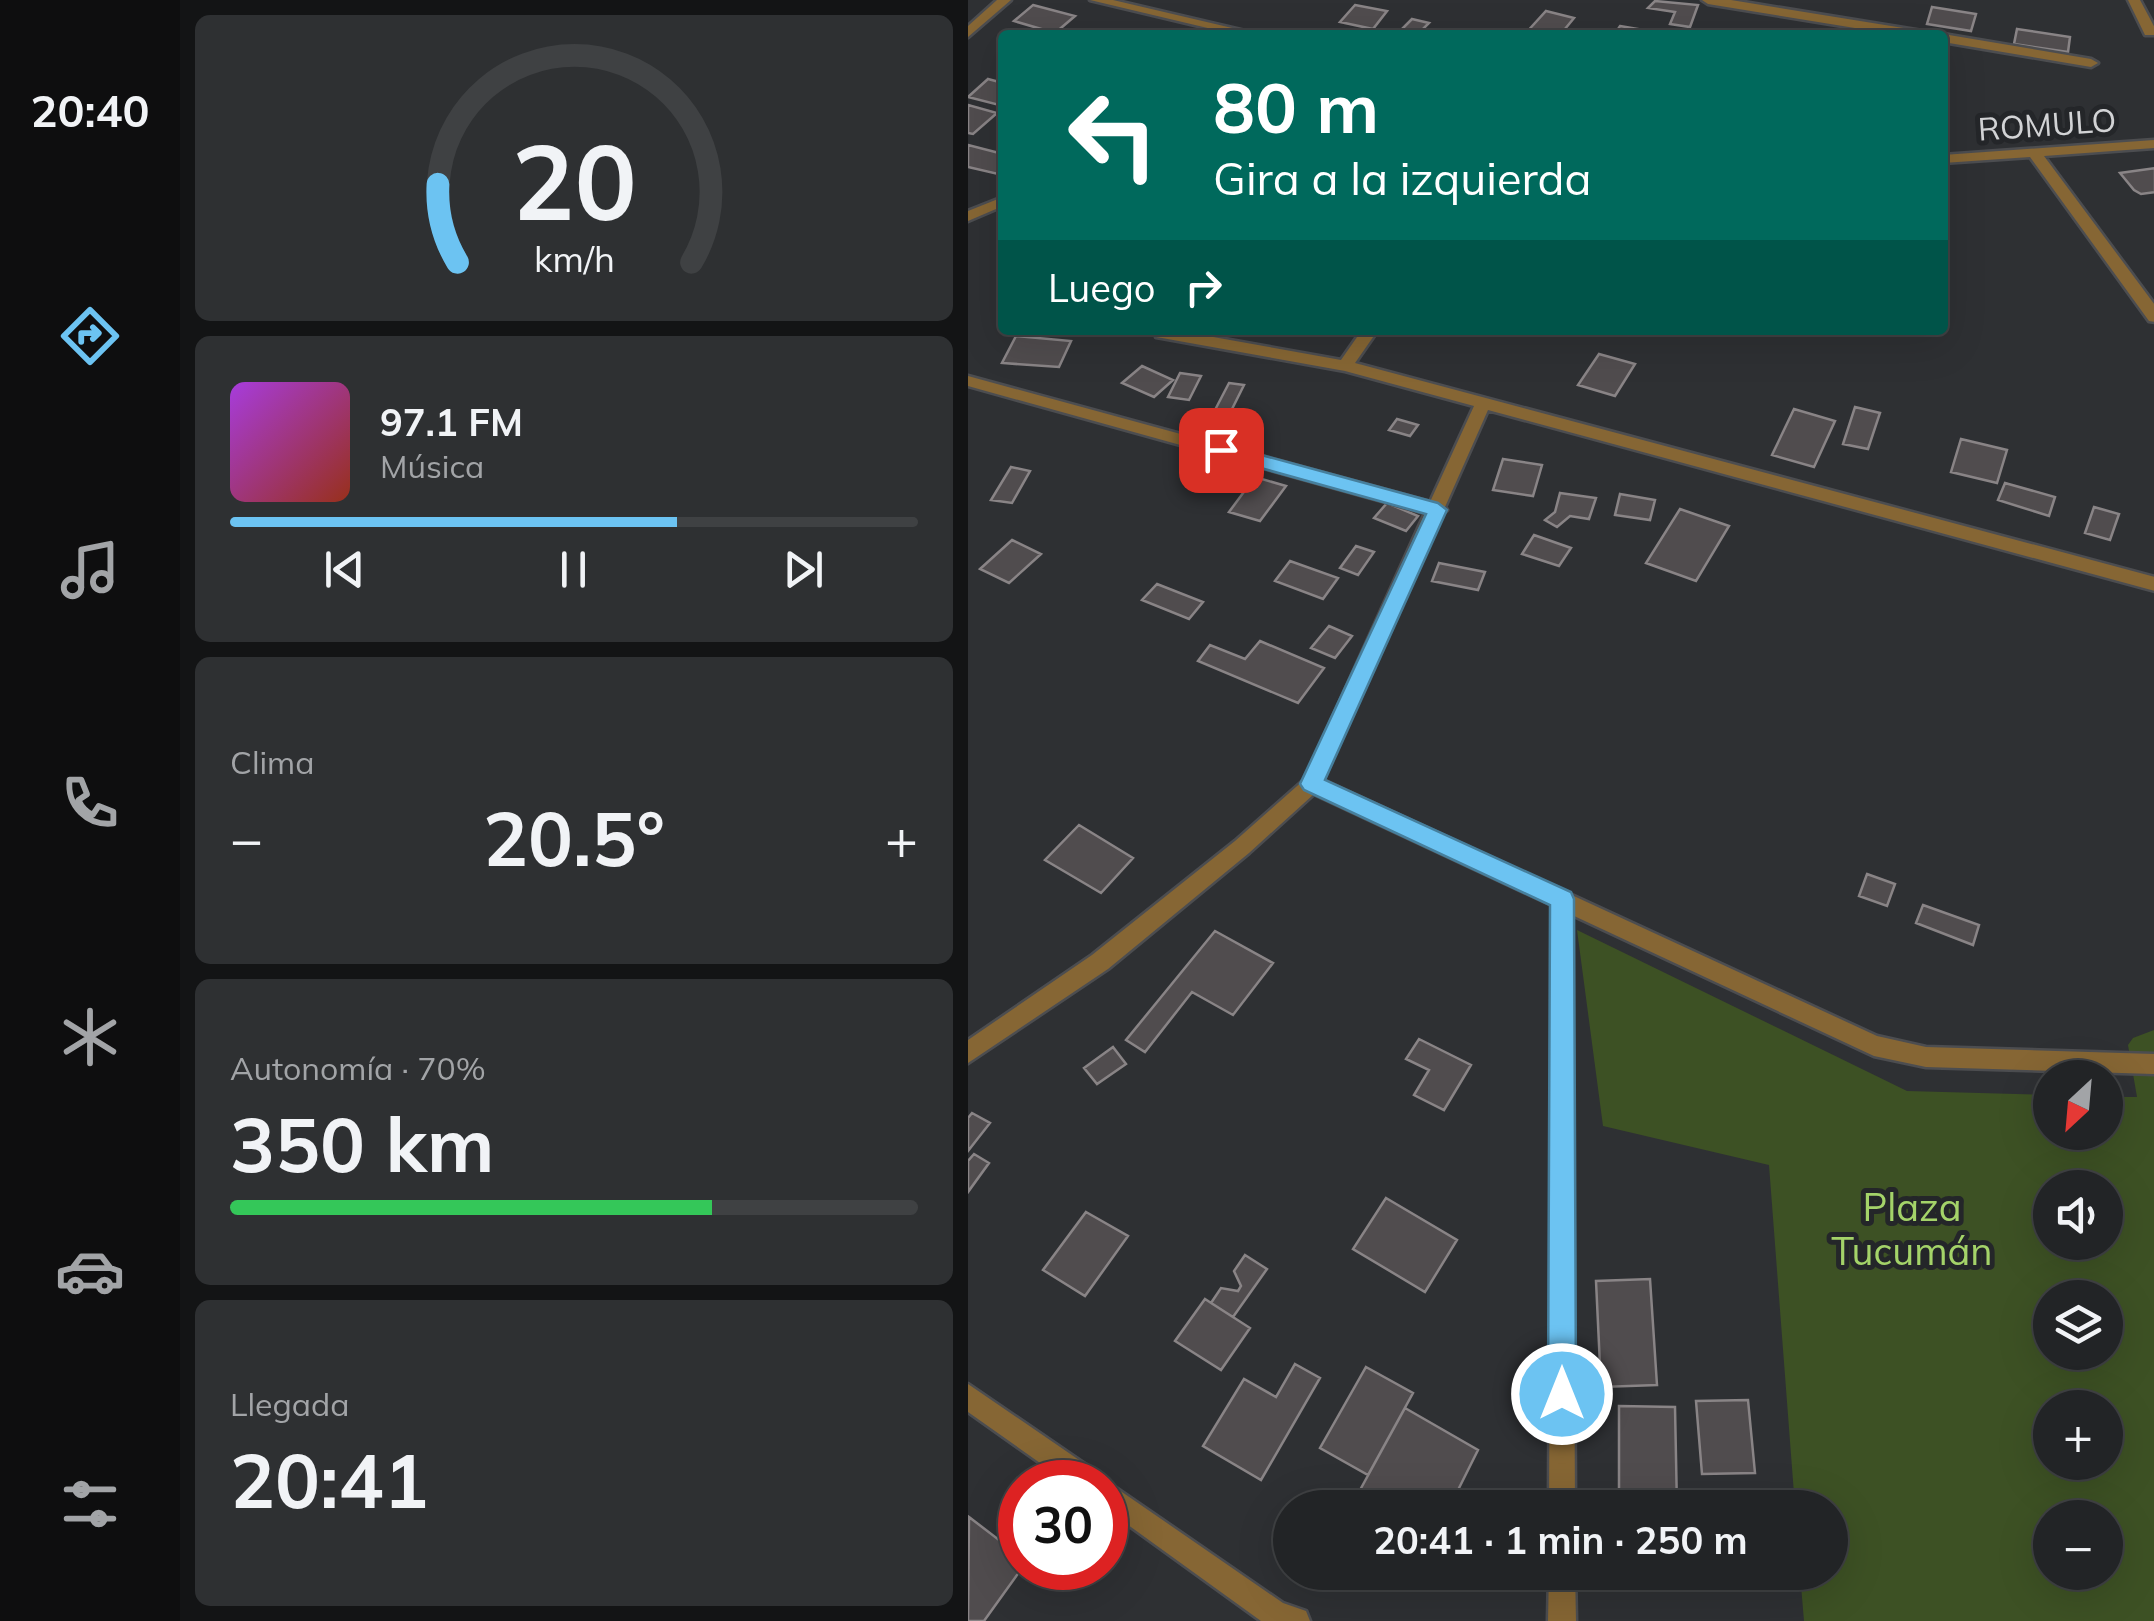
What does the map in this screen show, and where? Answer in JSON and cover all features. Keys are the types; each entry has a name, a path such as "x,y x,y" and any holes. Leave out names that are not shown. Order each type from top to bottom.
{"street":[{"path":"968,34 1005,0"},
{"path":"1096,0 1232,30"},
{"path":"1708,0 1891,30"},
{"path":"2134,0 2150,32"},
{"path":"1948,39 2091,62"},
{"name":"ROMULO","path":"1948,159 2154,144"},
{"path":"2036,155 2154,317"},
{"path":"968,216 998,202"},
{"path":"1173,335 1345,366 2154,584"},
{"path":"1345,366 1367,335"},
{"path":"968,380 1438,510"},
{"path":"968,1053 1100,962 1242,847 1312,784 1484,402"},
{"path":"1312,784 1874,1046 1926,1057 2154,1064"},
{"path":"1562,899 1562,1490"},
{"path":"968,1397 1058,1460"},
{"path":"1128,1510 1276,1615 1296,1621"},
{"path":"1562,1590 1562,1621"}],"green space":[{"name":"Plaza Tucumán","path":"1577,930 1907,1091 2033,1095 2033,1150 2123,1150 2123,1097 2137,1097 2128,1045 2133,1038 2154,1030 2154,1621 1804,1621 1801,1590 1848,1590 1848,1490 1794,1490 1769,1165 1603,1126"}],"building":[{"path":"1655,1 1698,5 1690,27 1670,24 1675,12 1648,8"},
{"path":"1033,5 1075,16 1059,30 1014,21"},
{"path":"1355,5 1387,11 1373,29 1340,22"},
{"path":"1932,7 1976,14 1971,31 1927,24"},
{"path":"1546,11 1574,18 1564,30 1529,30"},
{"path":"1412,19 1429,23 1422,30 1401,30"},
{"path":"2017,29 2070,37 2068,52 2014,44"},
{"path":"988,79 998,82 998,105 968,97"},
{"path":"968,105 997,113 973,134 968,133"},
{"path":"968,145 998,153 998,174 968,167"},
{"path":"2155,168 2155,192 2141,194 2120,173"},
{"path":"1016,336 1071,341 1059,367 1002,363"},
{"path":"1599,354 1635,364 1615,396 1578,385"},
{"path":"1142,366 1173,380 1154,397 1122,383"},
{"path":"1180,373 1201,376 1189,400 1168,397"},
{"path":"1229,383 1244,385 1231,411 1216,408"},
{"path":"1855,407 1880,413 1868,449 1843,444"},
{"path":"1794,409 1835,421 1814,467 1772,455"},
{"path":"1397,419 1418,425 1410,436 1389,430"},
{"path":"1961,439 2007,450 1997,483 1951,472"},
{"path":"1503,459 1542,465 1533,496 1493,490"},
{"path":"1011,467 1030,471 1012,503 991,500"},
{"path":"1255,477 1286,486 1260,521 1229,512"},
{"path":"2005,483 2055,497 2049,516 1998,500"},
{"path":"1560,493 1596,498 1589,519 1570,516 1557,527 1545,520 1555,512"},
{"path":"1620,494 1655,500 1650,520 1615,515"},
{"path":"1387,503 1418,516 1406,531 1374,518"},
{"path":"2094,507 2119,514 2110,540 2085,533"},
{"path":"1680,509 1729,526 1696,581 1646,563"},
{"path":"1534,535 1571,548 1559,566 1522,554"},
{"path":"1012,540 1041,554 1009,583 980,569"},
{"path":"1356,546 1374,552 1358,575 1340,568"},
{"path":"1290,561 1338,578 1323,599 1275,581"},
{"path":"1439,563 1485,572 1478,590 1432,581"},
{"path":"1157,584 1203,602 1189,619 1142,600"},
{"path":"1329,626 1352,636 1335,658 1311,648"},
{"path":"1260,641 1324,668 1298,703 1198,661 1210,645 1245,659"},
{"path":"1079,825 1133,858 1101,893 1045,860"},
{"path":"1867,874 1895,884 1887,906 1859,896"},
{"path":"1923,905 1979,925 1973,945 1916,923"},
{"path":"1215,931 1273,963 1233,1015 1192,992 1145,1052 1126,1040"},
{"path":"1419,1039 1471,1065 1444,1110 1414,1095 1429,1070 1406,1059"},
{"path":"1113,1047 1126,1064 1097,1084 1084,1068"},
{"path":"972,1113 990,1123 968,1151 968,1118"},
{"path":"974,1154 989,1163 968,1192 968,1161"},
{"path":"1386,1198 1457,1240 1425,1292 1353,1249"},
{"path":"1086,1212 1128,1236 1085,1296 1043,1270"},
{"path":"1245,1255 1267,1269 1233,1317 1211,1303 1221,1288 1238,1291 1241,1286 1234,1271"},
{"path":"1650,1279 1657,1385 1601,1387 1596,1281"},
{"path":"1205,1299 1250,1328 1221,1370 1175,1341"},
{"path":"1295,1364 1320,1378 1261,1480 1203,1446 1244,1379 1276,1397"},
{"path":"1366,1367 1413,1393 1368,1475 1320,1448"},
{"path":"1748,1400 1755,1473 1702,1474 1696,1401"},
{"path":"1619,1406 1675,1407 1677,1490 1619,1490"},
{"path":"1405,1408 1478,1450 1458,1490 1360,1490"},
{"path":"969,1517 998,1539 998,1590 1006,1590 984,1621 968,1621"}],"route":[{"path":"1221,450 1438,510 1312,784 1562,899 1562,1394"}]}
